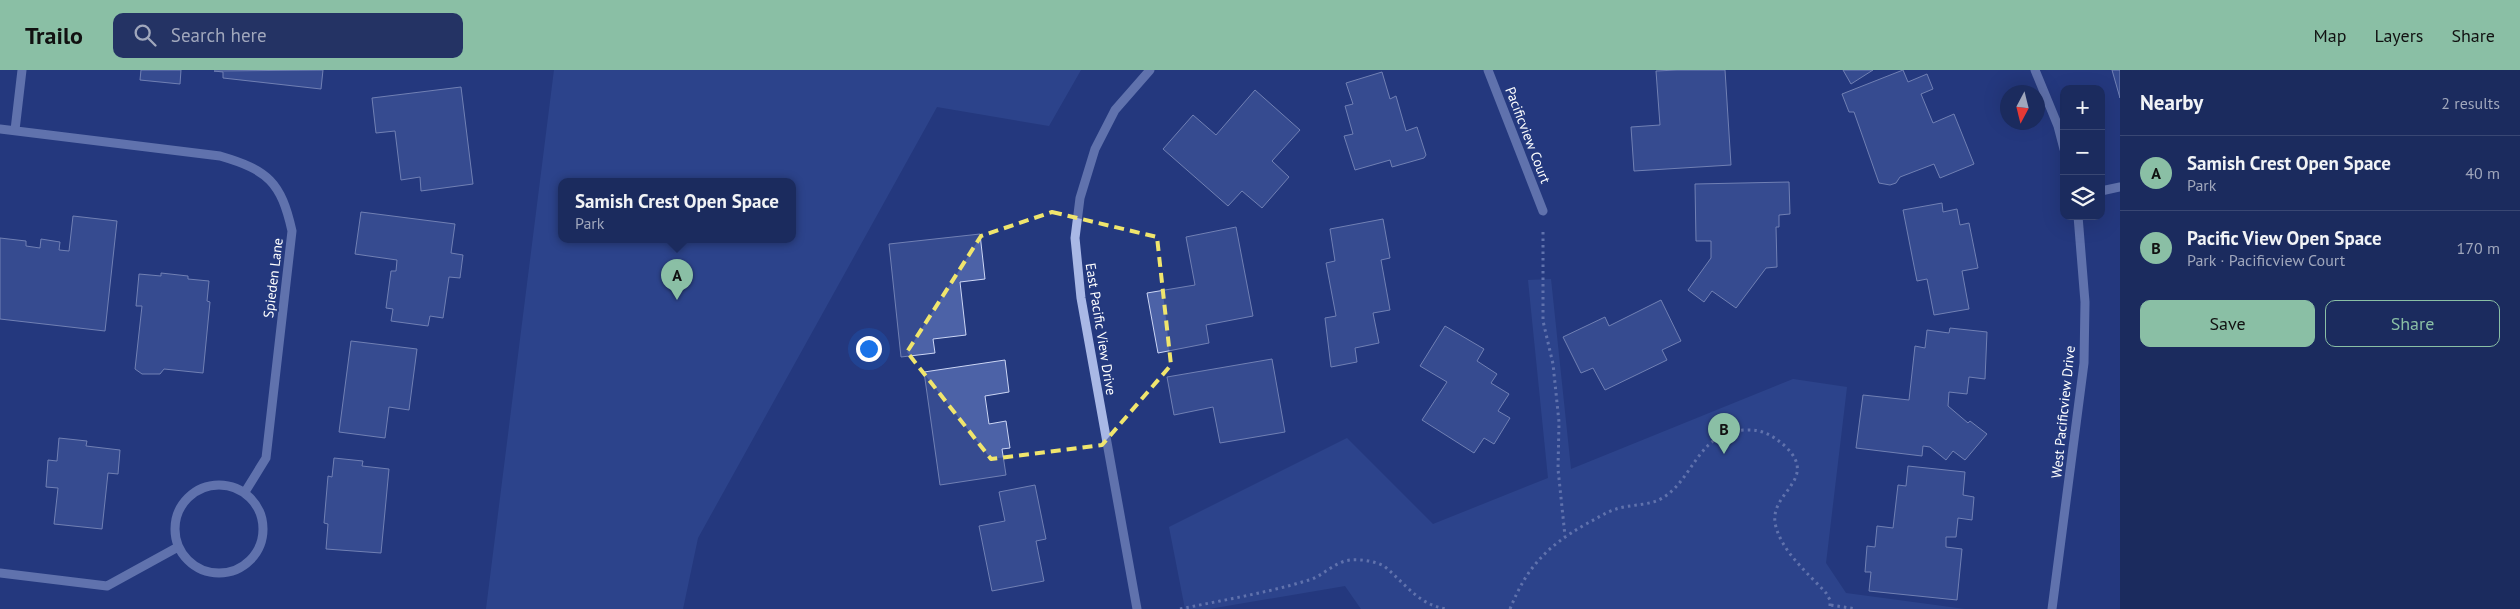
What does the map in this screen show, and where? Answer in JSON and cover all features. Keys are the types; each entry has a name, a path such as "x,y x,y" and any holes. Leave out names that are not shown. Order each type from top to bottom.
{"street":[{"path":"15,130 22,70"},
{"name":"East Pacific View Drive","path":"1137,609 1081,298 1075,238 1080,198 1095,150 1115,110 1150,70"},
{"name":"Pacificview Court","path":"1488,70 1543,211"},
{"path":"2035,70 2060,134"},
{"name":"Spieden Lane","path":"0,128 220,156 245,163 271,179 286,204 292,231 266,458 245,492"},
{"path":"2105,190 2120,188"},
{"name":"West Pacificview Drive","path":"2052,609 2080,412 2084,363 2085,302 2078,220"},
{"path":"226,484 245,492 255,502 262,518 263,535 257,552 245,564 230,572 212,573 196,567 183,555 178,547 175,522 181,506 192,493 208,485 226,484"},
{"path":"0,573 107,586 178,547"}],"path":[{"path":"1543,211 1542,322 1551,351 1559,422 1558,469 1565,536"},
{"path":"1510,609 1532,566 1552,545 1611,510 1664,497 1698,456 1719,437 1735,430 1765,432 1787,448 1798,466 1797,477 1776,510 1776,527 1784,546 1826,593 1830,607 1856,609"},
{"path":"1180,609 1284,588 1312,579 1341,562 1352,560 1377,562 1392,572 1420,601 1439,608 1448,609"}],"highlighted area":[{"path":"1052,212 1157,237 1171,365 1102,445 991,459 907,352 981,236"}],"shaded area":[{"path":"554,70 1081,70 1049,126 937,107 698,538 683,609 486,609"},
{"path":"1551,279 1571,469 1793,379 1847,387 1826,563 1846,593 1965,609 1361,609 1345,586 1209,609 1185,609 1169,527 1347,438 1433,524 1548,478 1528,280"}],"building":[{"path":"141,70 181,70 180,84 140,80"},
{"path":"323,70 321,89 223,78 223,72 214,71"},
{"path":"1725,70 1731,165 1634,171 1631,127 1660,125 1656,71"},
{"path":"1843,70 1873,70 1851,84"},
{"path":"1903,70 1908,82 1927,74 1933,89 1921,94 1933,123 1954,114 1974,164 1940,178 1934,164 1900,177 1896,183 1890,185 1879,183 1854,112 1849,112 1842,94"},
{"path":"2112,70 2120,70 2120,98"},
{"path":"1382,72 1390,99 1396,96 1406,131 1417,127 1426,155 1424,158 1392,167 1390,160 1355,170 1344,136 1353,134 1345,106 1353,104 1346,83"},
{"path":"461,87 473,184 421,191 420,177 401,180 395,131 376,133 372,98"},
{"path":"1255,90 1300,130 1272,161 1289,177 1262,208 1242,191 1228,206 1163,149 1193,115 1216,135"},
{"path":"1789,182 1790,214 1779,215 1779,227 1776,227 1777,267 1766,268 1736,308 1712,291 1704,302 1688,290 1711,258 1711,241 1696,241 1695,184"},
{"path":"1942,203 1943,212 1957,209 1960,225 1969,223 1978,268 1962,271 1969,309 1934,315 1927,279 1917,281 1903,210"},
{"path":"361,212 455,224 451,253 463,255 460,278 449,277 443,318 430,316 428,326 391,321 393,309 386,308 391,271 396,271 397,260 355,254"},
{"path":"73,216 117,221 105,331 0,319 0,238 26,241 26,246 40,248 41,239 60,242 59,250 69,251"},
{"path":"1383,219 1390,258 1381,260 1390,310 1373,313 1379,343 1355,348 1357,362 1331,367 1325,318 1336,316 1326,263 1335,261 1330,229"},
{"path":"1236,227 1253,316 1206,325 1209,343 1158,353 1147,293 1195,285 1186,237"},
{"path":"980,234 985,279 960,282 966,335 933,339 935,353 901,357 889,244"},
{"path":"161,273 209,281 207,301 210,302 203,373 164,369 160,374 142,374 135,369 142,306 136,306 139,274 161,276"},
{"path":"1661,300 1681,341 1662,350 1667,360 1605,390 1593,368 1581,373 1563,337 1605,317 1609,326"},
{"path":"1445,326 1484,349 1477,361 1497,374 1491,383 1509,394 1498,411 1510,418 1494,444 1484,438 1474,453 1422,420 1447,382 1420,366"},
{"path":"1950,328 1987,332 1985,379 1969,377 1967,394 1949,392 1948,406 1968,423 1970,421 1987,434 1965,460 1953,451 1946,460 1930,447 1923,446 1922,456 1856,448 1863,395 1909,400 1915,346 1925,348 1927,330 1949,333"},
{"path":"351,341 417,349 409,410 389,407 385,438 339,432"},
{"path":"1272,359 1285,432 1220,443 1213,407 1174,415 1167,377"},
{"path":"1005,360 1009,392 985,396 989,424 1006,421 1010,448 1002,449 1006,475 940,485 924,372"},
{"path":"59,438 87,441 86,446 120,450 118,474 108,473 102,529 54,524 58,488 46,487 48,460 57,461"},
{"path":"334,458 363,461 362,466 389,469 381,553 326,549 328,524 324,523 328,476 332,477"},
{"path":"1908,466 1965,472 1963,495 1974,497 1972,520 1958,518 1956,537 1946,537 1946,547 1962,549 1957,600 1869,591 1871,572 1865,572 1867,546 1875,547 1877,526 1893,528 1898,485 1906,486"},
{"path":"1035,485 1046,539 1036,541 1044,581 992,591 979,526 1005,521 999,492"}],"place":[{"name":"Samish Crest Open Space","path":"677,300"},
{"name":"Pacific View Open Space","path":"1724,454"}]}
